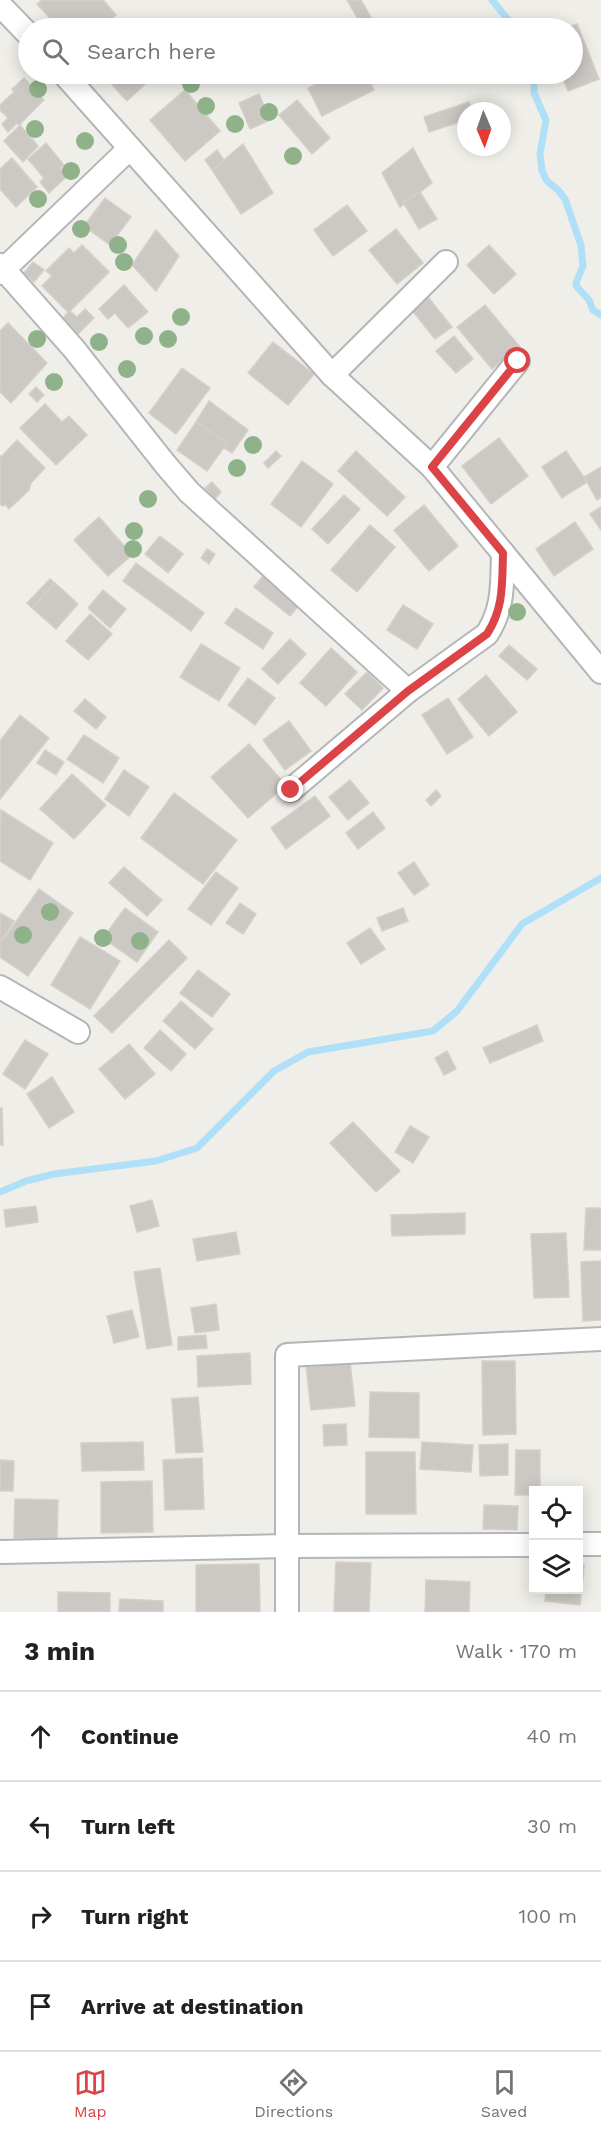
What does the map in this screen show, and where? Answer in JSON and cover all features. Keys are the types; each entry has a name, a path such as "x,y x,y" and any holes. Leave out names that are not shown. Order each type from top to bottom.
{"street":[{"path":"0,5 18,24"},
{"path":"73,84 332,375 432,467 601,672"},
{"path":"130,148 1,269 74,349 189,492 408,691"},
{"path":"332,375 446,262"},
{"path":"432,467 518,361"},
{"path":"291,790 408,691 487,634 501,606 503,553"},
{"path":"0,987 78,1032"},
{"path":"287,1612 287,1355 601,1339"},
{"path":"583,1544 601,1544"},
{"path":"0,1552 287,1546 529,1545"}],"building":[{"path":"42,0 103,0 116,15 113,18 50,18 37,4"},
{"path":"347,0 361,0 371,18 357,18"},
{"path":"583,39 599,79 568,91 565,84 583,84"},
{"path":"18,84 29,84 44,100 19,125 17,123 8,132 2,124 8,118 0,110 0,105 14,92 12,89"},
{"path":"112,84 145,84 127,101"},
{"path":"316,84 371,84 374,90 322,116 308,88"},
{"path":"185,90 220,131 185,161 150,120"},
{"path":"259,94 270,120 250,129 239,103"},
{"path":"297,100 330,138 312,154 279,115"},
{"path":"457,106 457,123 429,132 424,117"},
{"path":"20,125 38,146 23,162 4,141"},
{"path":"46,143 64,165 60,168 67,176 49,193 40,182 44,178 28,159"},
{"path":"243,144 273,193 241,214 212,170"},
{"path":"413,148 432,183 400,207 382,173"},
{"path":"217,150 224,160 212,170 205,160"},
{"path":"12,158 37,187 16,207 0,189 0,169"},
{"path":"420,192 437,219 419,229 403,202"},
{"path":"105,198 131,217 110,245 84,226"},
{"path":"347,205 367,231 333,256 314,230"},
{"path":"396,229 423,263 397,284 369,250"},
{"path":"156,230 179,256 156,291 132,265"},
{"path":"82,245 109,272 70,311 77,317 85,309 94,318 77,335 61,321 68,312 42,286 52,276 46,271 69,248 74,253"},
{"path":"489,245 516,274 494,294 467,265"},
{"path":"33,262 44,270 34,282 24,273"},
{"path":"124,285 148,312 128,328 115,313 108,319 99,309"},
{"path":"428,297 452,327 435,339 412,310"},
{"path":"485,305 520,347 492,369 457,327"},
{"path":"8,323 47,363 11,403 0,392 0,331"},
{"path":"454,336 473,359 456,373 436,351"},
{"path":"273,342 314,374 288,405 248,373"},
{"path":"182,368 210,388 176,434 149,413"},
{"path":"36,387 44,395 37,402 29,394"},
{"path":"209,401 248,430 232,453 224,448 227,443 196,422"},
{"path":"45,404 62,422 69,416 87,435 56,465 20,428"},
{"path":"196,422 227,443 207,471 177,450"},
{"path":"499,438 528,476 491,504 462,466"},
{"path":"17,440 45,468 31,483 29,490 9,509 5,504 3,506 0,504 0,455 1,457"},
{"path":"276,451 281,456 268,468 264,463"},
{"path":"356,451 405,497 387,516 338,471"},
{"path":"566,451 587,482 562,498 542,467"},
{"path":"302,461 333,484 301,527 271,504"},
{"path":"601,467 601,497 597,500 584,477"},
{"path":"212,482 221,492 215,499 205,488"},
{"path":"344,495 360,509 328,544 312,529"},
{"path":"424,505 458,546 429,571 394,530"},
{"path":"601,507 601,530 590,514"},
{"path":"99,517 132,555 108,576 74,540"},
{"path":"575,522 593,549 554,576 536,549"},
{"path":"370,525 395,547 357,592 331,570"},
{"path":"160,536 183,554 168,573 145,554"},
{"path":"207,549 215,554 209,564 201,558"},
{"path":"276,560 312,589 290,616 254,587"},
{"path":"136,563 204,613 191,631 123,581"},
{"path":"50,579 55,583 32,608 27,603"},
{"path":"55,583 78,604 56,629 32,608"},
{"path":"103,590 126,609 110,628 88,608"},
{"path":"403,605 433,624 417,649 387,630"},
{"path":"236,608 273,633 263,649 225,623"},
{"path":"90,614 112,634 88,660 66,641"},
{"path":"290,639 306,654 278,684 262,669"},
{"path":"201,644 240,668 219,701 180,677"},
{"path":"509,645 537,669 527,680 499,656"},
{"path":"331,648 357,672 326,706 300,683"},
{"path":"367,672 383,688 362,710 345,694"},
{"path":"486,675 517,712 489,736 458,699"},
{"path":"248,678 275,698 255,725 228,705"},
{"path":"448,698 473,737 447,754 422,715"},
{"path":"85,699 106,717 96,729 74,711"},
{"path":"20,715 49,738 0,799 0,741"},
{"path":"289,721 311,751 285,770 263,740"},
{"path":"84,735 119,758 103,783 67,759"},
{"path":"249,744 286,785 248,818 211,777"},
{"path":"45,750 64,762 56,775 37,763"},
{"path":"124,770 149,787 129,816 105,799"},
{"path":"72,774 106,805 74,839 40,809"},
{"path":"350,780 369,803 348,820 329,797"},
{"path":"436,790 441,796 431,806 426,800"},
{"path":"174,793 237,840 203,884 141,838"},
{"path":"315,796 330,816 286,849 271,828"},
{"path":"1,810 53,843 30,880 0,861"},
{"path":"373,812 385,828 358,849 346,833"},
{"path":"414,862 429,885 414,895 398,873"},
{"path":"124,867 162,900 147,916 109,883"},
{"path":"216,872 238,888 211,925 188,909"},
{"path":"39,889 73,913 28,976 0,957 0,944"},
{"path":"240,903 256,914 243,934 226,923"},
{"path":"125,908 158,932 137,962 103,938"},
{"path":"403,908 408,921 382,931 377,918"},
{"path":"0,913 14,921 0,943"},
{"path":"370,928 385,949 361,964 347,943"},
{"path":"80,937 120,961 90,1009 51,985"},
{"path":"169,940 187,958 112,1033 94,1016"},
{"path":"198,970 230,994 212,1017 180,993"},
{"path":"181,1001 213,1029 195,1049 163,1021"},
{"path":"537,1025 543,1041 490,1063 483,1048"},
{"path":"160,1030 186,1054 171,1071 144,1048"},
{"path":"25,1040 48,1054 25,1089 3,1074"},
{"path":"129,1044 155,1074 125,1099 99,1069"},
{"path":"447,1051 456,1069 444,1075 435,1058"},
{"path":"52,1077 74,1112 49,1128 27,1094"},
{"path":"0,1108 2,1108 3,1145 0,1145"},
{"path":"353,1122 400,1171 376,1192 330,1143"},
{"path":"410,1126 429,1137 413,1163 395,1152"},
{"path":"152,1200 159,1226 137,1232 130,1206"},
{"path":"36,1206 38,1222 6,1227 4,1210"},
{"path":"586,1208 601,1208 601,1250 584,1250"},
{"path":"465,1213 465,1234 392,1236 391,1215"},
{"path":"236,1232 240,1254 197,1261 193,1239"},
{"path":"566,1233 569,1297 534,1298 531,1234"},
{"path":"601,1261 601,1320 583,1321 581,1262"},
{"path":"160,1268 172,1345 147,1349 134,1272"},
{"path":"216,1304 219,1330 195,1333 191,1308"},
{"path":"132,1310 139,1337 114,1343 107,1316"},
{"path":"206,1335 207,1348 178,1350 178,1337"},
{"path":"250,1353 251,1384 198,1387 197,1356"},
{"path":"482,1361 515,1361 516,1434 483,1435"},
{"path":"350,1362 355,1406 311,1410 306,1366"},
{"path":"370,1392 419,1393 419,1438 369,1437"},
{"path":"198,1397 203,1452 176,1453 172,1399"},
{"path":"346,1424 347,1445 324,1446 323,1425"},
{"path":"143,1442 144,1470 82,1471 81,1443"},
{"path":"422,1442 473,1445 471,1472 420,1469"},
{"path":"508,1444 508,1475 480,1476 479,1445"},
{"path":"516,1450 540,1450 540,1486 529,1486 529,1495 515,1495"},
{"path":"366,1452 415,1452 416,1514 366,1514"},
{"path":"202,1458 204,1509 165,1510 163,1460"},
{"path":"0,1460 14,1461 13,1491 0,1491"},
{"path":"152,1481 153,1532 101,1533 101,1482"},
{"path":"15,1499 58,1500 57,1539 14,1538"},
{"path":"484,1505 518,1506 517,1530 483,1529"},
{"path":"336,1562 371,1563 369,1612 334,1612"},
{"path":"259,1564 260,1612 196,1612 196,1565"},
{"path":"426,1580 470,1582 469,1612 425,1612"},
{"path":"58,1592 110,1593 110,1612 58,1612"},
{"path":"546,1594 581,1594 580,1605 545,1601"},
{"path":"120,1599 163,1601 163,1612 119,1612"}],"waterway":[{"path":"492,0 507,18"},
{"path":"534,84 534,93 546,120 540,154 542,171 547,181 565,199 581,245 583,266 576,283 577,287 589,300 593,310 601,315"},
{"path":"0,1192 26,1181 54,1174 156,1161 197,1148 274,1071 308,1052 433,1031 457,1011 522,924 601,878"}],"route":[{"path":"291,790 408,691 487,634 495,621 501,606 503,553 432,467 518,361"}]}
